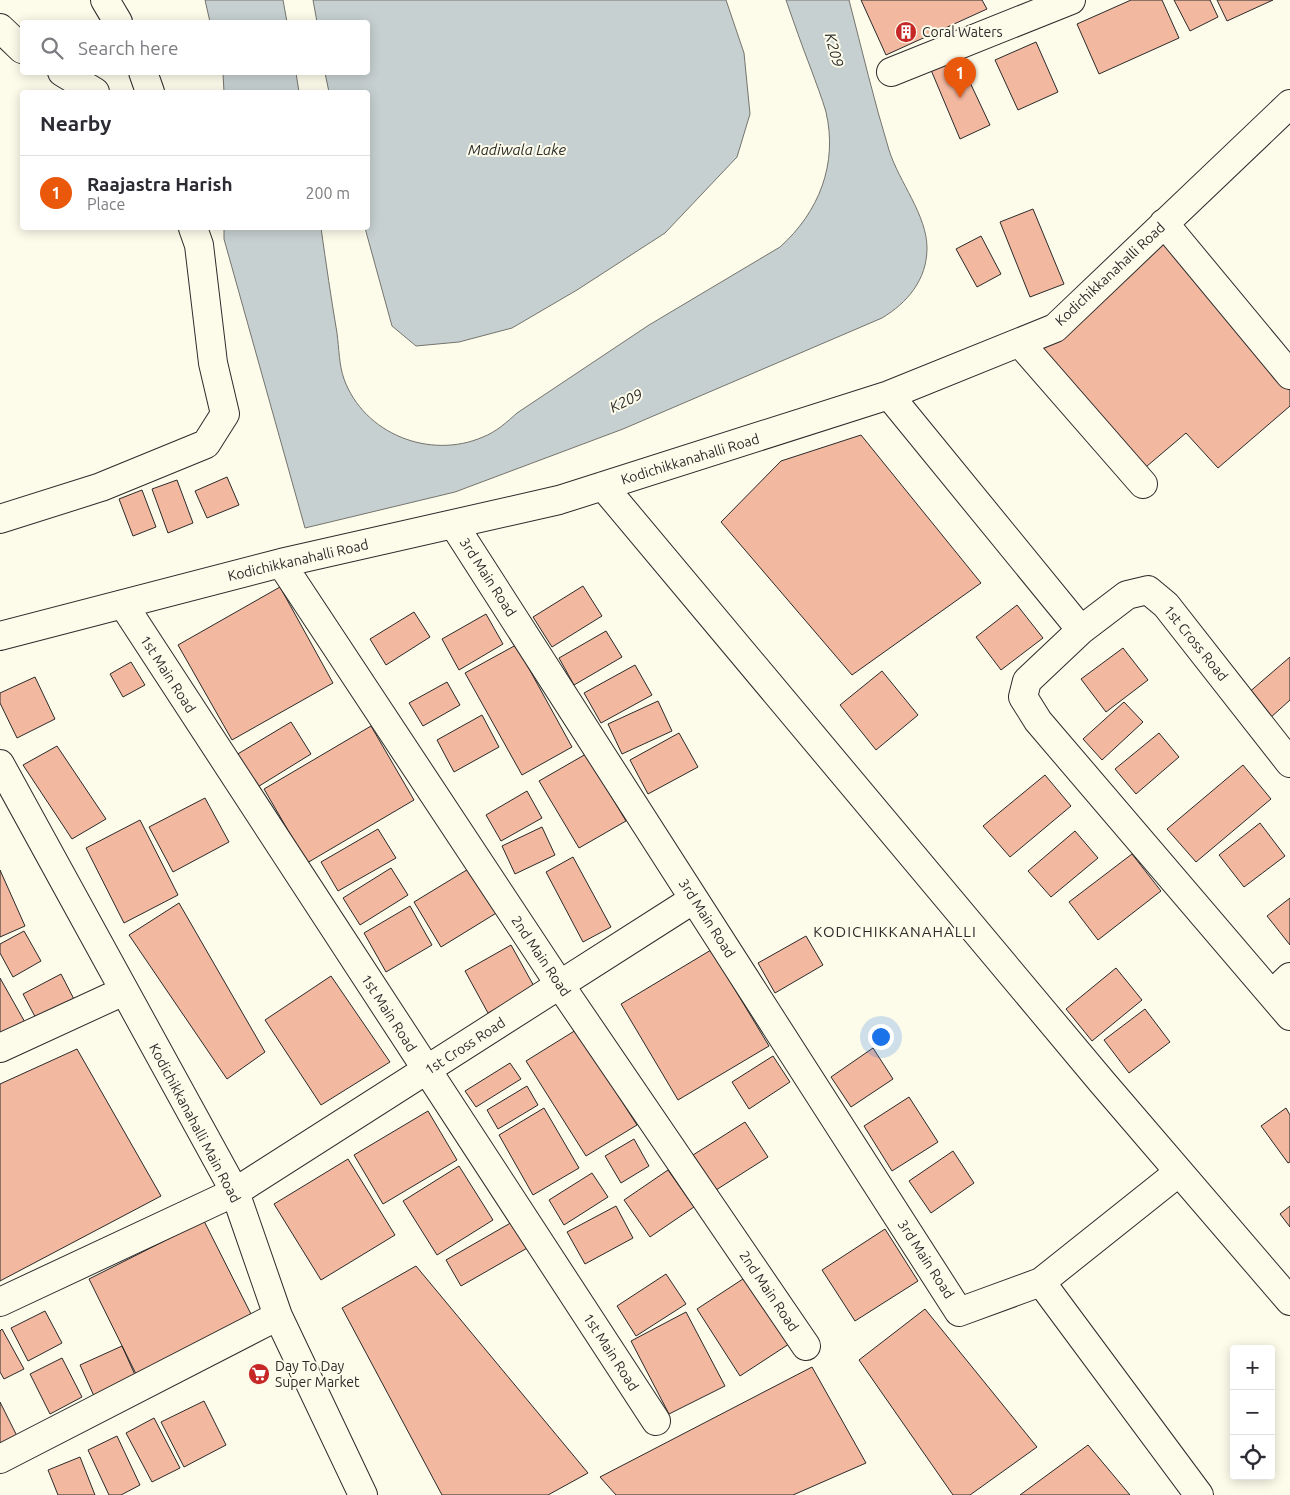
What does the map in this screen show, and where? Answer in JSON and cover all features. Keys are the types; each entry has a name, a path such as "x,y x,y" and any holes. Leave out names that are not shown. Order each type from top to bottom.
{"street":[{"path":"105,0 117,20"},
{"path":"891,72 1043,5 1071,0"},
{"path":"0,28 20,48"},
{"path":"67,75 92,90"},
{"path":"144,75 149,90"},
{"name":"Kodichikkanahalli Road","path":"0,636 281,563 559,500 889,395 1020,343 1055,328 1290,104"},
{"path":"1164,224 1290,375"},
{"path":"0,519 101,487 206,444 225,414 213,363 199,245 194,230"},
{"path":"1020,343 1143,484"},
{"path":"889,395 1081,630 1027,681 1023,697 1038,721 1281,986 1290,1016"},
{"path":"603,486 863,798 1290,1301"},
{"name":"3rd Main Road","path":"454,525 959,1312 1041,1282"},
{"name":"2nd Main Road","path":"281,563 560,985 806,1346"},
{"name":"1st Cross Road","path":"1081,630 1127,595 1148,590 1166,604 1290,762"},
{"name":"1st Main Road","path":"122,604 656,1421"},
{"name":"Kodichikkanahalli Main Road","path":"0,764 234,1192 278,1316 355,1492"},
{"name":"1st Cross Road","path":"0,1302 234,1192 694,899"},
{"path":"0,1048 124,991"},
{"path":"1179,1172 1041,1282 1199,1495"},
{"path":"0,1460 278,1316"}],"water":[{"path":"205,0 283,0 287,20 210,20"},
{"name":"Madiwala Lake","path":"313,0 726,0 744,53 750,114 737,157 665,233 577,290 512,328 459,342 416,346 392,326 366,230 370,230 370,90 329,90 325,75 370,75 370,20 317,20"},
{"name":"K209","path":"786,0 849,0 889,150 918,211 926,236 926,260 923,270 914,289 900,305 882,318 623,429 455,492 305,528 224,239 224,230 321,230 341,368 344,379 354,398 367,414 383,428 401,437 421,443 442,445 463,443 483,437 497,430 517,413 649,325 780,247 805,218 815,203 822,186 829,150 829,131 823,101"},
{"path":"223,75 296,75 299,90 224,90"}],"building":[{"name":"Coral Waters","path":"861,0 982,0 987,9 886,55"},
{"path":"1131,0 1162,0 1179,38 1099,74 1077,24"},
{"path":"1174,0 1210,0 1218,17 1190,31"},
{"path":"1217,0 1273,0 1227,21"},
{"path":"1036,42 1058,92 1018,110 995,60"},
{"path":"959,59 990,125 960,139 931,70"},
{"path":"1033,209 1064,284 1030,297 1000,222"},
{"path":"981,236 1001,274 977,287 956,249"},
{"path":"1162,236 1290,384 1290,406 1218,468 1186,433 1140,472 1032,347"},
{"path":"861,435 981,583 852,675 721,522 781,461"},
{"path":"227,477 239,505 207,518 195,491"},
{"path":"177,480 193,523 168,533 152,489"},
{"path":"142,490 156,527 133,536 119,499"},
{"path":"583,586 602,616 552,647 533,617"},
{"path":"280,587 333,683 232,740 178,645"},
{"path":"1017,605 1043,638 1001,670 976,637"},
{"path":"414,612 430,637 386,665 370,639"},
{"path":"486,614 503,644 459,670 442,639"},
{"path":"606,631 622,657 574,685 559,658"},
{"path":"516,645 572,747 522,775 465,673"},
{"path":"1123,648 1148,680 1106,712 1081,679"},
{"path":"1290,657 1290,700 1269,719 1247,694"},
{"path":"131,662 145,685 123,697 110,674"},
{"path":"635,665 652,695 601,723 584,693"},
{"path":"882,671 918,715 876,750 840,705"},
{"path":"35,677 55,719 17,738 0,703 0,693"},
{"path":"447,682 460,705 423,726 409,703"},
{"path":"658,701 672,731 622,754 608,724"},
{"path":"1124,702 1143,722 1102,760 1083,739"},
{"path":"482,715 499,747 454,772 437,740"},
{"path":"291,722 311,754 256,788 236,755"},
{"path":"371,726 414,800 307,863 264,789"},
{"path":"679,733 698,767 648,794 630,760"},
{"path":"1159,733 1179,757 1136,794 1115,769"},
{"path":"57,746 106,819 72,839 23,765"},
{"path":"586,754 626,821 579,848 539,781"},
{"path":"1243,765 1271,799 1196,862 1167,829"},
{"path":"1045,775 1071,806 1010,857 983,826"},
{"path":"527,791 542,818 501,841 486,815"},
{"path":"205,798 229,842 173,872 149,827"},
{"path":"140,820 178,895 124,923 86,848"},
{"path":"1260,823 1285,856 1244,887 1219,855"},
{"path":"542,827 555,855 515,874 502,846"},
{"path":"378,829 396,858 338,891 321,862"},
{"path":"1075,831 1098,858 1051,897 1028,871"},
{"path":"1132,854 1161,891 1098,940 1069,902"},
{"path":"573,857 611,927 583,942 546,872"},
{"path":"391,868 408,895 360,925 343,898"},
{"path":"470,868 498,912 441,947 414,902"},
{"path":"0,870 25,926 0,937"},
{"path":"1290,898 1290,945 1267,916"},
{"path":"179,903 265,1052 227,1079 129,935"},
{"path":"410,906 432,945 386,972 364,933"},
{"path":"24,931 41,961 13,977 0,953 0,944"},
{"path":"806,936 823,965 775,993 758,963"},
{"path":"511,945 535,988 488,1013 465,971"},
{"path":"711,950 769,1046 678,1100 621,1004"},
{"path":"1116,968 1142,1000 1092,1041 1066,1009"},
{"path":"61,974 78,1007 40,1026 23,994"},
{"path":"331,976 390,1062 321,1105 265,1020"},
{"path":"0,978 26,1024 0,1038"},
{"path":"1145,1009 1170,1042 1129,1073 1104,1040"},
{"path":"576,1030 637,1125 586,1156 526,1061"},
{"path":"873,1048 893,1079 851,1107 831,1077"},
{"path":"77,1049 161,1196 0,1281 0,1084"},
{"path":"773,1056 790,1082 749,1109 732,1082"},
{"path":"510,1063 521,1079 476,1107 465,1091"},
{"path":"527,1086 538,1105 498,1129 487,1110"},
{"path":"909,1097 938,1142 892,1171 864,1126"},
{"path":"544,1108 579,1168 533,1195 499,1135"},
{"path":"1286,1108 1290,1115 1290,1162 1288,1163 1261,1126"},
{"path":"428,1111 457,1160 383,1204 354,1155"},
{"path":"745,1122 768,1157 716,1190 693,1155"},
{"path":"634,1139 649,1166 621,1183 605,1156"},
{"path":"953,1151 974,1183 931,1213 909,1181"},
{"path":"348,1159 395,1235 321,1280 274,1204"},
{"path":"459,1166 493,1220 437,1255 403,1201"},
{"path":"668,1170 694,1207 650,1237 624,1200"},
{"path":"592,1173 608,1197 564,1225 549,1200"},
{"path":"616,1206 633,1238 585,1264 567,1232"},
{"path":"1290,1206 1290,1227 1280,1214"},
{"path":"204,1221 253,1318 137,1376 89,1279"},
{"path":"514,1221 529,1247 461,1286 446,1260"},
{"path":"885,1229 918,1281 855,1321 822,1270"},
{"path":"416,1266 588,1473 548,1495 442,1495 342,1308"},
{"path":"666,1274 686,1304 636,1336 617,1306"},
{"path":"746,1277 789,1344 740,1376 697,1309"},
{"path":"925,1309 1037,1447 970,1495 953,1495 859,1360"},
{"path":"45,1311 62,1343 28,1361 11,1328"},
{"path":"686,1312 725,1386 669,1414 631,1341"},
{"path":"2,1329 24,1369 4,1379 0,1372 0,1331"},
{"path":"122,1346 136,1377 94,1396 80,1365"},
{"path":"62,1358 82,1397 50,1414 30,1374"},
{"path":"812,1367 866,1463 793,1495 616,1495 600,1477"},
{"path":"204,1401 226,1445 184,1467 161,1422"},
{"path":"0,1402 20,1442 0,1451"},
{"path":"154,1418 180,1468 152,1482 126,1433"},
{"path":"117,1436 140,1485 121,1495 109,1495 88,1450"},
{"path":"1088,1445 1130,1495 1020,1495"},
{"path":"80,1457 95,1495 58,1495 48,1470"}],"place":[{"name":"Coral Waters","path":"906,32"},
{"name":"Raajastra Harish","path":"960,98"},
{"name":"Day To Day Super Market","path":"259,1374"}],"district":[{"name":"KODICHIKKANAHALLI","path":"895,932"}]}
